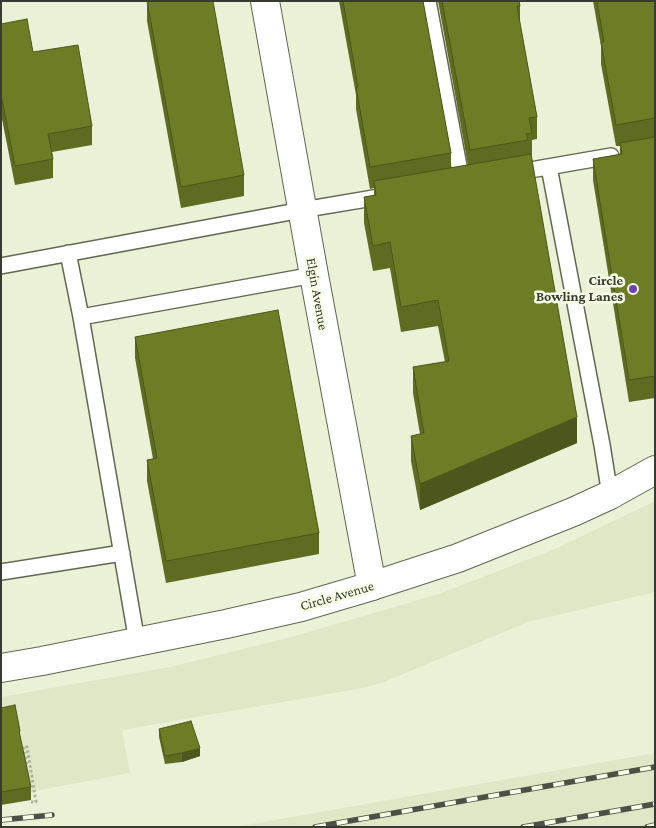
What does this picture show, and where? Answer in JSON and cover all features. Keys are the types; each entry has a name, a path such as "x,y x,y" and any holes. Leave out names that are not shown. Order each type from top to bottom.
{"street":[{"name":"Elgin Avenue","path":"265,1 372,586"},
{"name":"Circle Avenue","path":"1,668 301,608 458,558 573,512 610,495 655,470"}],"lane":[{"path":"428,1 462,182"},
{"path":"501,176 626,154"},
{"path":"549,167 610,495"},
{"path":"1,266 403,192"},
{"path":"68,253 137,642"},
{"path":"81,318 314,275"},
{"path":"1,572 122,553"}],"path":[{"path":"24,767 27,766 23,748 27,747 36,802 31,802"}],"shaded area":[{"path":"655,501 655,592 528,622 384,682 363,688 122,730 130,773 35,791 29,793 30,800 1,805 1,697 170,667 295,636 439,594 555,549"},
{"path":"655,753 655,827 235,827"}],"building":[{"path":"147,1 213,1 244,175 181,187"},
{"path":"343,1 423,1 451,153 370,167"},
{"path":"442,1 519,1 520,6 517,6 537,117 529,118 532,133 526,134 528,140 470,150"},
{"path":"597,1 655,1 655,118 616,125 601,42 604,42"},
{"path":"27,19 33,52 78,45 92,126 48,134 53,159 15,166 1,94 1,24"},
{"name":"Circle Bowling Lanes","path":"655,137 655,376 629,380 593,159 622,154 620,143"},
{"path":"531,154 577,417 420,484 411,436 424,433 413,367 449,361 438,300 401,307 390,242 373,246 364,197 376,195 374,181"},
{"path":"278,310 319,533 166,561 147,460 157,458 135,337"},
{"path":"15,705 31,787 1,792 1,708"},
{"path":"191,721 200,748 165,756 159,729"}],"railway":[{"path":"315,827 655,767"},
{"path":"523,827 655,804"},
{"path":"1,820 52,815"},
{"path":"647,827 655,825"}],"place":[{"name":"Circle Bowling Lanes","path":"633,289"}]}
